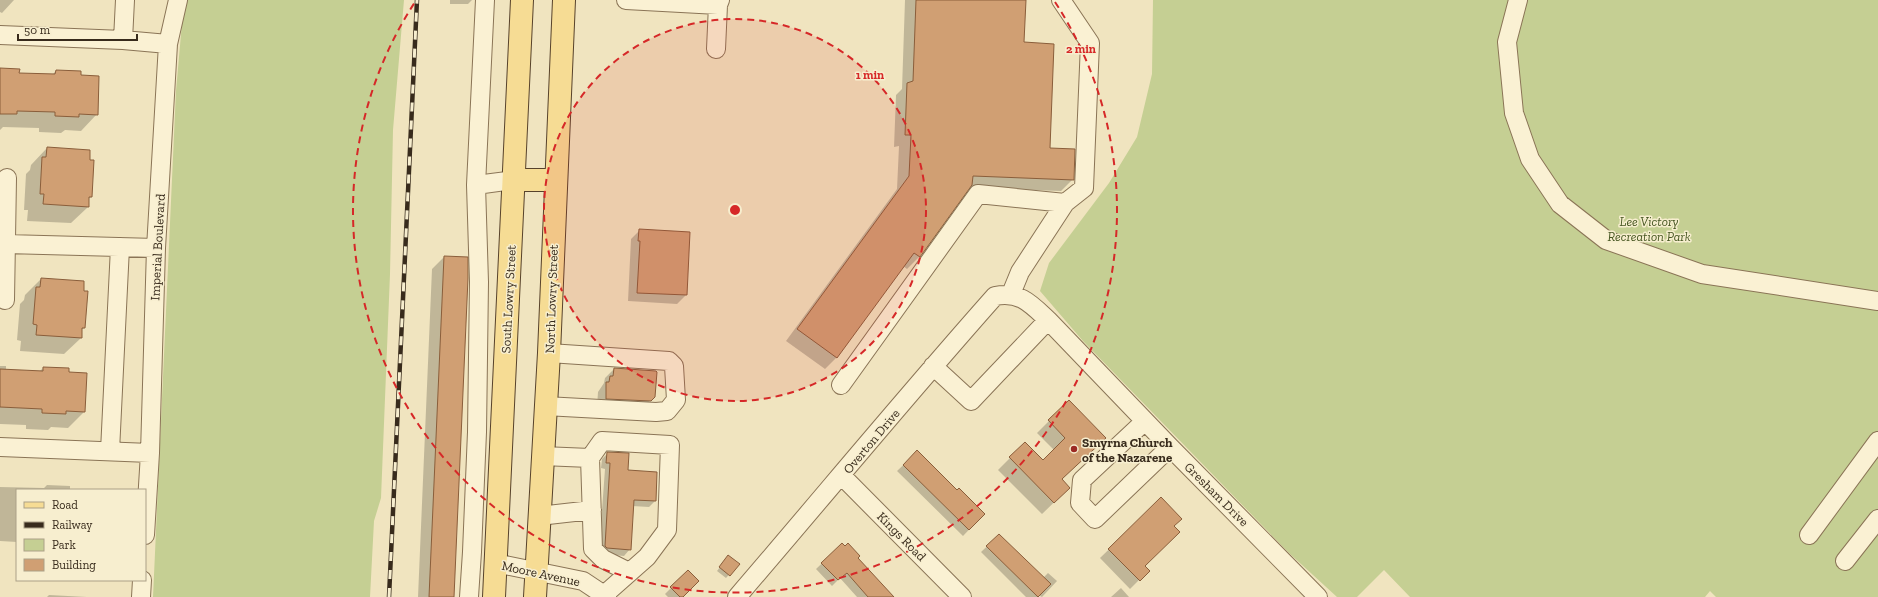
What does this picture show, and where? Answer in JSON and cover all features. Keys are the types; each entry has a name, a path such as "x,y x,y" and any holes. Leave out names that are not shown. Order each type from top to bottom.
{"main road":[{"name":"South Lowry Street","path":"494,597 522,0"},
{"name":"North Lowry Street","path":"535,597 549,352 555,180 564,0"},
{"path":"514,180 555,180"}],"street":[{"path":"123,40 125,0"},
{"name":"Imperial Boulevard","path":"146,519 150,453 156,248 168,44 178,0"},
{"path":"468,597 472,552 478,351 479,282 476,185 484,0"},
{"path":"626,0 719,3 716,49"},
{"path":"1011,294 1020,272 1065,203 1084,188 1090,43 1061,0"},
{"path":"1518,0 1507,42 1514,113 1530,159 1560,204 1606,240 1702,274 1878,301"},
{"path":"0,35 123,40 168,44"},
{"path":"5,300 7,178"},
{"path":"476,185 514,180"},
{"path":"841,385 978,194 1065,203"},
{"path":"6,244 156,248"},
{"path":"110,451 120,247"},
{"name":"Gresham Drive","path":"1011,294 1021,297 1048,320 1144,421 1318,597"},
{"name":"Overton Drive","path":"737,597 842,476 933,366 995,296 1011,294"},
{"path":"933,366 971,401 1048,320"},
{"path":"545,406 656,412 667,410 676,400 674,366 670,361 549,352"},
{"path":"1144,421 1082,480 1080,502 1096,519 1170,447"},
{"path":"606,596 629,572 647,557 667,530 670,445 602,441 590,458 593,549 603,559 629,572"},
{"path":"1809,535 1878,441"},
{"path":"0,447 150,453"},
{"path":"542,456 590,458"},
{"name":"Kings Road","path":"842,476 962,597"},
{"path":"539,516 592,510"},
{"path":"1845,561 1878,519"},
{"name":"Moore Avenue","path":"495,563 583,581 606,596"},
{"path":"141,597 142,581"}],"green space":[{"path":"184,0 404,0 393,130 390,274 381,498 374,521 370,597 153,597 176,91"},
{"name":"Lee Victory Recreation Park","path":"1153,0 1878,0 1878,597 1716,597 1710,591 1705,597 1410,597 1384,570 1357,597 1337,597 1289,553 1083,341 1040,291 1049,263 1109,183 1137,137 1152,74"}],"building":[{"path":"916,0 1026,0 1024,42 1054,44 1050,148 1075,149 1074,180 973,176 972,185 920,257 914,253 837,358 797,329 909,176 911,135 905,135 907,83 913,81"},
{"path":"0,68 20,69 19,73 55,74 56,70 81,71 81,75 99,76 98,115 79,114 79,117 55,116 55,112 17,111 17,114 0,114"},
{"path":"47,147 90,150 90,160 94,160 92,197 89,197 89,207 43,204 44,194 40,194 42,157 46,157"},
{"path":"639,229 690,232 687,295 637,293 640,241 638,241"},
{"path":"444,256 468,257 454,597 429,597"},
{"path":"41,278 84,281 84,291 88,291 85,328 82,328 82,338 36,335 37,325 33,324 36,287 40,287"},
{"path":"43,367 69,368 69,372 87,373 85,412 66,411 66,414 42,413 42,409 0,407 0,369 43,371"},
{"path":"614,368 656,371 655,397 651,401 606,399 606,382 609,382 610,376 613,376"},
{"name":"Smyrna Church of the Nazarene","path":"1069,400 1106,438 1062,479 1070,488 1054,503 1009,457 1025,442 1043,460 1065,438 1048,420"},
{"path":"917,450 957,490 959,488 985,514 969,530 903,465"},
{"path":"607,452 629,453 628,470 657,472 656,501 634,500 631,550 607,548 605,546 610,463 606,463"},
{"path":"1161,497 1182,519 1174,526 1180,532 1145,566 1150,571 1140,581 1108,549"},
{"path":"999,534 1051,584 1038,597 986,546"},
{"path":"842,543 845,546 848,543 860,556 858,558 894,597 868,597 847,573 838,580 821,563"},
{"path":"728,555 740,564 730,576 719,567"},
{"path":"688,570 699,581 683,597 680,597 670,587"}],"railway":[{"path":"389,597 417,0"}],"place":[{"name":"Smyrna Church of the Nazarene","path":"1074,449"}]}
